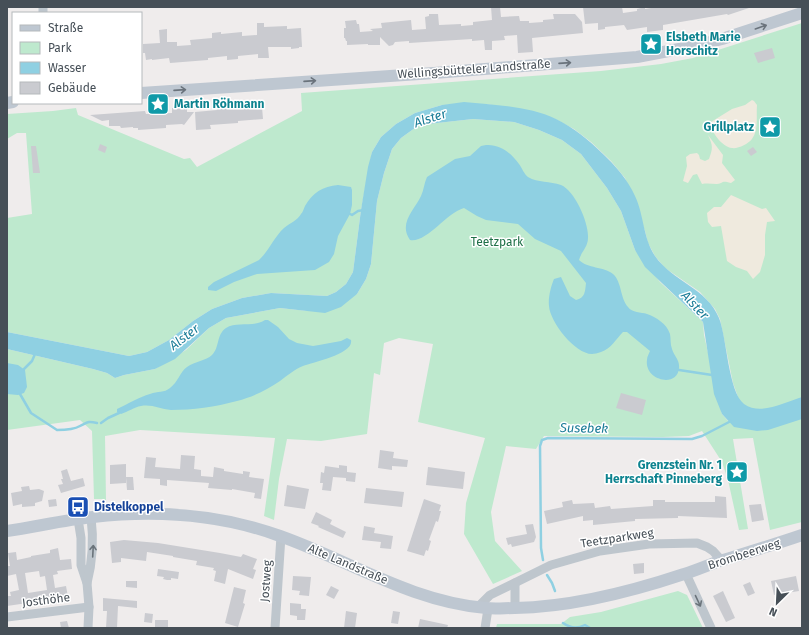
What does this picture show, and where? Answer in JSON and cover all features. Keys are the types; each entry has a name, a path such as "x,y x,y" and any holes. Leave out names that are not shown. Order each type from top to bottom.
{"main road":[{"name":"Wellingsbütteler Landstraße","path":"142,93 637,57 715,41 802,13"},
{"name":"Alte Landstraße","path":"7,531 91,517 154,514 205,517 235,523 281,536 402,588 443,600 483,608 546,607 567,604 616,593 686,574"},
{"name":"Brombeerweg","path":"686,574 722,560 802,535"}],"street":[{"path":"87,583 92,566 93,537 91,517"},
{"path":"78,519 81,538 81,565 87,583 89,607 88,628"},
{"name":"Jostweg","path":"275,628 281,536"},
{"name":"Teetzparkweg","path":"483,608 490,595 552,565 600,551 649,544 702,544 713,551 722,560"},
{"path":"686,574 711,628"},
{"path":"515,583 515,608"},
{"name":"Josthöhe","path":"7,618 89,607"},
{"path":"483,608 485,628"}],"green space":[{"name":"Teetzpark","path":"802,23 802,522 770,530 753,438 733,439 748,529 739,530 728,480 722,462 702,431 689,436 663,437 544,436 536,449 506,446 491,512 495,541 522,571 493,584 464,534 466,503 485,438 418,422 433,344 399,338 384,343 380,375 374,373 367,434 321,441 287,439 279,479 274,520 264,516 275,438 140,430 105,436 106,501 94,499 92,431 80,420 7,430 7,349 93,369 107,373 115,378 155,369 186,350 209,328 226,318 280,308 308,311 357,294 366,279 371,264 377,201 392,149 401,138 419,125 473,119 514,122 539,130 562,140 581,154 607,188 621,211 635,250 660,282 703,322 704,335 722,414 729,422 738,397 733,383 720,319 715,309 700,292 665,268 655,256 648,243 625,178 611,161 591,142 574,129 555,119 534,112 486,104 442,105 415,113 396,124 381,137 372,152 361,210 353,272 346,284 336,292 327,296 271,293 242,298 212,309 193,321 169,340 147,352 129,356 7,332 7,218 32,214 26,133 17,133 7,139 7,114 76,108 78,115 184,159 190,158 197,167 302,111 301,93 601,71 661,64 693,58"},
{"path":"678,591 687,595 703,628 496,628 497,624 561,624 570,617 601,612"}],"sand":[{"path":"752,100 757,105 756,131 752,139 743,146 737,148 724,145 712,130 711,122 732,109 745,105"},
{"path":"708,135 723,155 722,163 735,180 731,183 724,182 717,184 702,184 697,174 693,175 688,183 683,181 687,166 686,157 690,154 697,153 700,159 705,161 709,159 712,147"},
{"path":"731,195 762,209 766,208 775,221 767,222 765,235 765,255 760,272 753,279 747,271 736,267 727,261 721,226 712,227 708,222 707,213 714,207 721,207"}],"water":[{"name":"Alster","path":"464,102 511,107 534,111 546,115 569,126 597,148 616,168 632,190 638,203 648,242 655,256 662,265 698,292 714,308 722,327 734,388 744,404 758,409 773,407 802,397 802,419 768,430 757,431 734,427 722,414 714,394 703,322 645,267 635,250 621,211 607,188 581,154 562,140 539,130 514,122 473,119 419,125 401,138 392,149 377,201 371,264 366,279 357,294 341,307 325,313 280,308 226,318 209,328 175,359 155,369 115,378 107,373 93,369 7,349 7,332 129,356 147,352 169,340 193,321 212,309 242,298 271,293 327,296 336,292 346,284 353,272 368,167 372,152 381,137 396,124 415,113 442,105"},
{"path":"481,146 496,146 505,150 516,160 528,177 561,185 566,188 576,200 584,216 588,232 587,244 579,260 587,265 609,271 613,274 618,281 625,303 630,309 654,317 661,321 669,330 672,349 679,365 677,374 673,378 668,380 662,379 651,373 647,367 647,360 650,351 627,332 623,332 608,349 595,354 585,353 571,343 564,336 550,313 549,296 554,279 561,277 570,296 576,300 583,296 586,283 561,251 535,239 518,224 486,220 464,208 450,216 430,233 416,240 410,240 406,228 407,222 421,196 427,177 455,159 470,156"},
{"path":"338,185 351,187 352,205 350,214 338,236 334,254 329,262 315,270 257,274 234,282 216,291 208,290 208,287 214,282 259,260 280,232 300,216 311,197 318,191"},
{"path":"268,320 278,327 289,339 297,343 313,346 341,341 347,338 351,340 350,345 332,357 294,370 270,387 243,399 196,409 171,410 152,406 141,406 121,414 117,412 117,409 146,395 165,391 170,388 187,367 193,363 207,359 212,355 221,334 226,328 235,325 255,324"},
{"path":"7,363 18,365 25,370 27,387 24,393 18,395 7,394"}],"building":[{"path":"491,7 500,7 501,17 519,16 520,21 529,21 529,23 543,22 543,20 554,19 553,14 575,14 582,22 583,33 532,38 533,52 518,53 517,35 504,36 505,40 492,41 492,50 485,50 484,40 472,41 472,39 409,43 409,41 395,42 393,45 389,46 380,37 380,45 347,45 347,41 344,38 344,28 346,28 345,21 356,20 357,24 359,24 360,32 373,31 370,29 382,28 381,23 411,20 412,30 426,29 425,17 429,16 429,14 438,14 439,25 473,25 473,22 492,20"},
{"path":"583,7 622,7 623,13 637,11 637,9 645,7 645,9 657,7 749,8 728,15 663,25 663,30 647,32 647,27 627,30 624,25 605,27 605,29 598,30 598,23 585,24"},
{"path":"257,23 264,23 264,27 287,26 287,29 301,28 302,47 291,49 291,47 268,47 269,58 258,58 258,54 238,56 238,59 227,60 227,56 208,58 208,60 170,63 169,58 146,60 145,53 143,53 143,44 160,43 159,30 167,29 167,42 177,42 177,46 191,45 190,40 212,38 212,33 221,32 221,34 242,32 242,36 257,35"},
{"path":"772,48 775,58 758,63 754,53"},
{"path":"237,105 237,109 262,107 263,119 210,125 211,129 196,130 195,112 217,110 217,106"},
{"path":"183,107 183,109 187,109 187,112 194,112 184,125 166,125 166,128 138,130 138,128 133,127 121,128 120,126 109,126 109,120 102,121 90,115 145,111 146,114 172,113 172,108"},
{"path":"100,144 107,147 105,153 98,150"},
{"path":"31,146 36,146 40,173 33,173"},
{"path":"753,147 757,152 751,156 747,151"},
{"path":"621,393 646,400 642,415 616,408"},
{"path":"380,450 394,452 393,458 408,460 407,467 392,466 392,470 378,468"},
{"path":"181,455 195,456 194,469 201,470 201,476 213,477 214,467 224,469 224,471 243,474 243,471 250,472 249,477 264,479 261,499 254,498 255,493 232,489 208,488 209,483 167,480 167,486 160,485 160,479 144,478 146,457 156,458 155,467 180,469"},
{"path":"126,464 126,483 110,484 110,465"},
{"path":"339,465 347,466 347,472 356,473 355,482 346,481 346,478 333,477 331,491 322,490 323,483 320,483 321,472 324,473 325,466 339,468"},
{"path":"428,467 465,472 463,489 426,485"},
{"path":"67,469 71,481 83,478 85,486 61,493 58,485 63,484 61,479 63,479 61,471"},
{"path":"126,477 133,477 134,490 127,490"},
{"path":"287,485 309,489 305,509 284,506"},
{"path":"29,486 30,490 39,489 44,491 42,501 35,503 35,506 22,507 22,504 13,506 11,493 22,491 21,487"},
{"path":"366,488 404,492 402,507 364,503"},
{"path":"715,496 726,497 727,518 678,516 678,518 635,519 635,521 593,525 593,520 583,521 583,516 547,524 544,511 563,507 562,502 572,500 573,504 594,503 595,508 610,506 611,509 653,506 653,500 665,500 665,502 715,502"},
{"path":"56,499 57,506 49,507 48,500"},
{"path":"424,499 441,505 439,511 441,511 438,522 436,521 429,540 431,541 428,551 426,550 424,556 407,551"},
{"path":"761,504 764,520 752,522 749,505"},
{"path":"316,512 332,520 330,524 346,532 343,538 311,523"},
{"path":"533,524 536,537 534,542 512,547 511,544 508,545 506,538 527,534 525,525"},
{"path":"364,526 375,528 374,533 393,536 391,549 380,548 381,542 362,540"},
{"path":"124,540 158,543 241,557 243,554 257,559 253,569 256,570 253,579 228,569 225,584 214,581 216,571 213,570 214,568 196,565 197,561 173,556 147,552 146,561 121,558 121,562 112,563 110,542"},
{"path":"58,548 60,560 71,559 72,569 57,571 58,574 53,575 55,588 66,586 68,597 7,606 7,596 11,596 10,592 19,590 16,574 7,576 7,566 10,566 8,553 16,552 17,560 50,553 50,550","holes":["39,571 40,577 45,576 47,590 28,593 25,573"]},
{"path":"644,563 644,573 634,574 633,564"},
{"path":"158,569 179,572 178,579 171,578 171,580 167,580 163,579 164,577 157,576"},
{"path":"293,576 311,577 309,596 299,595 300,591 292,590"},
{"path":"796,576 799,591 774,595 771,581"},
{"path":"126,581 137,581 137,588 126,587"},
{"path":"750,582 755,593 748,596 743,585"},
{"path":"331,586 339,590 334,599 326,595"},
{"path":"234,587 246,590 243,603 245,604 238,627 225,623"},
{"path":"723,591 735,618 726,622 713,596"},
{"path":"103,598 137,601 137,608 118,606 117,628 106,628 107,611 103,611"},
{"path":"290,603 301,604 301,609 306,609 305,620 297,620 297,616 290,615"},
{"path":"346,611 357,613 355,628 344,628"},
{"path":"393,611 400,612 398,624 391,623"},
{"path":"145,613 153,614 152,623 144,622"},
{"path":"420,619 448,625 447,628 418,628"},
{"path":"155,620 168,620 168,628 155,628"},
{"path":"67,621 69,628 61,628 60,622"}],"waterway":[{"path":"350,214 352,215 358,211 364,210"},
{"path":"24,369 32,361 35,354"},
{"path":"679,370 712,375"},
{"path":"20,394 31,413 57,430 75,428 88,422 97,423"},
{"path":"101,423 119,413"},
{"name":"Susebek","path":"543,560 541,548 540,446 542,440 548,438 692,439 702,436 731,421"},
{"name":"Susebek","path":"547,575 555,591"},
{"name":"Susebek","path":"563,623 571,627 585,625 590,628"}],"place":[{"name":"Elsbeth Marie Horschitz","path":"651,44"},
{"name":"Martin Röhmann","path":"158,104"},
{"name":"Grillplatz","path":"770,127"},
{"name":"Grenzstein Nr. 1 Herrschaft Pinneberg","path":"737,472"},
{"name":"Distelkoppel","path":"78,507"}]}
